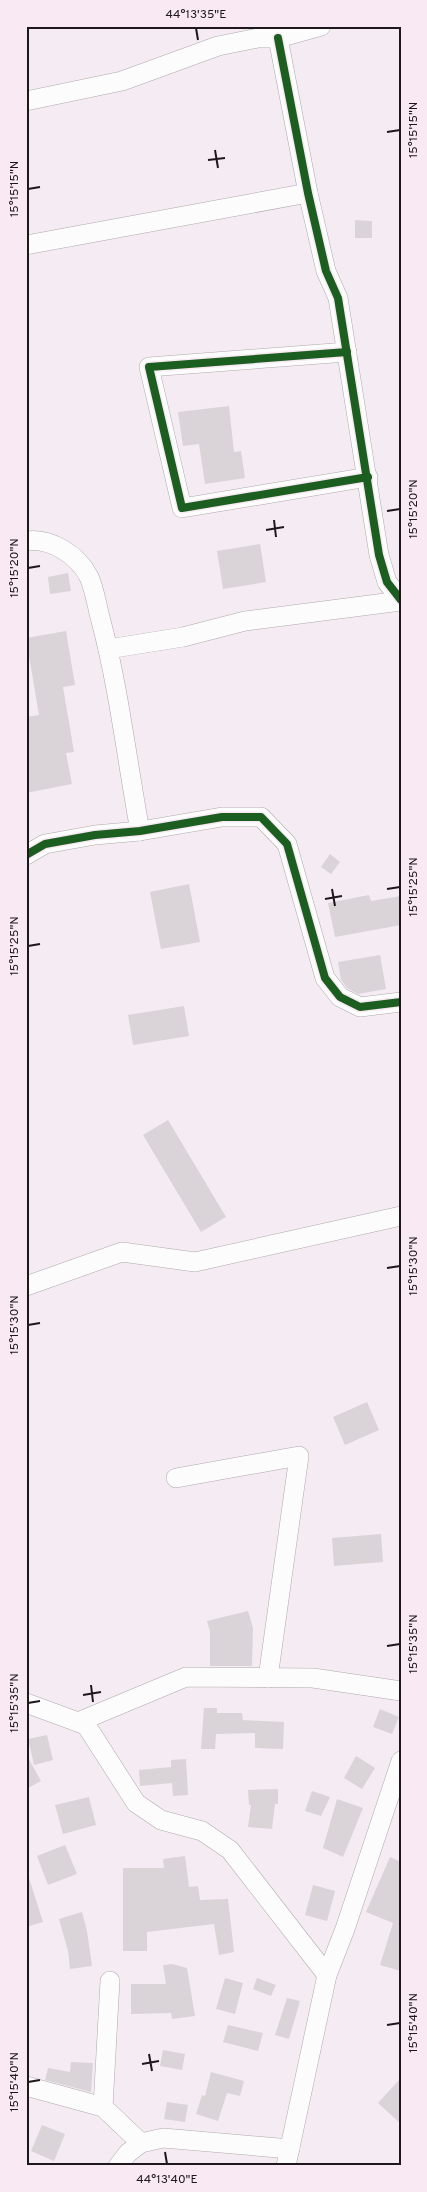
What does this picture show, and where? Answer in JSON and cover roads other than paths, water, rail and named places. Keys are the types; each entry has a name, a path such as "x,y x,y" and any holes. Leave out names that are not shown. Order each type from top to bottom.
{"street":[{"path":"26,101 122,80 218,46 258,38 278,38 321,26"},
{"path":"278,38 308,193 326,271 338,298 379,555 387,582 401,600"},
{"path":"26,245 308,193"},
{"path":"347,352 150,367 182,508 368,477"},
{"path":"26,542 36,540 56,545 77,562 89,576 108,649 140,831"},
{"path":"108,649 183,637 246,621 401,600"},
{"path":"26,855 45,844 95,835 140,831 222,816 261,817 288,844 325,978 340,998 360,1006 401,1002"},
{"path":"26,1286 122,1252 195,1262 401,1216"},
{"path":"176,1478 299,1456 268,1678"},
{"path":"78,1722 186,1677 313,1678 401,1691"},
{"path":"26,1703 86,1725 136,1803 161,1820 202,1831 230,1850 327,1975"},
{"path":"118,2166 128,2153 141,2143 163,2138 176,2138 288,2158 327,1975 345,1929 401,1761"},
{"path":"104,2107 110,1981"},
{"path":"26,2086 104,2107 141,2143"}]}
